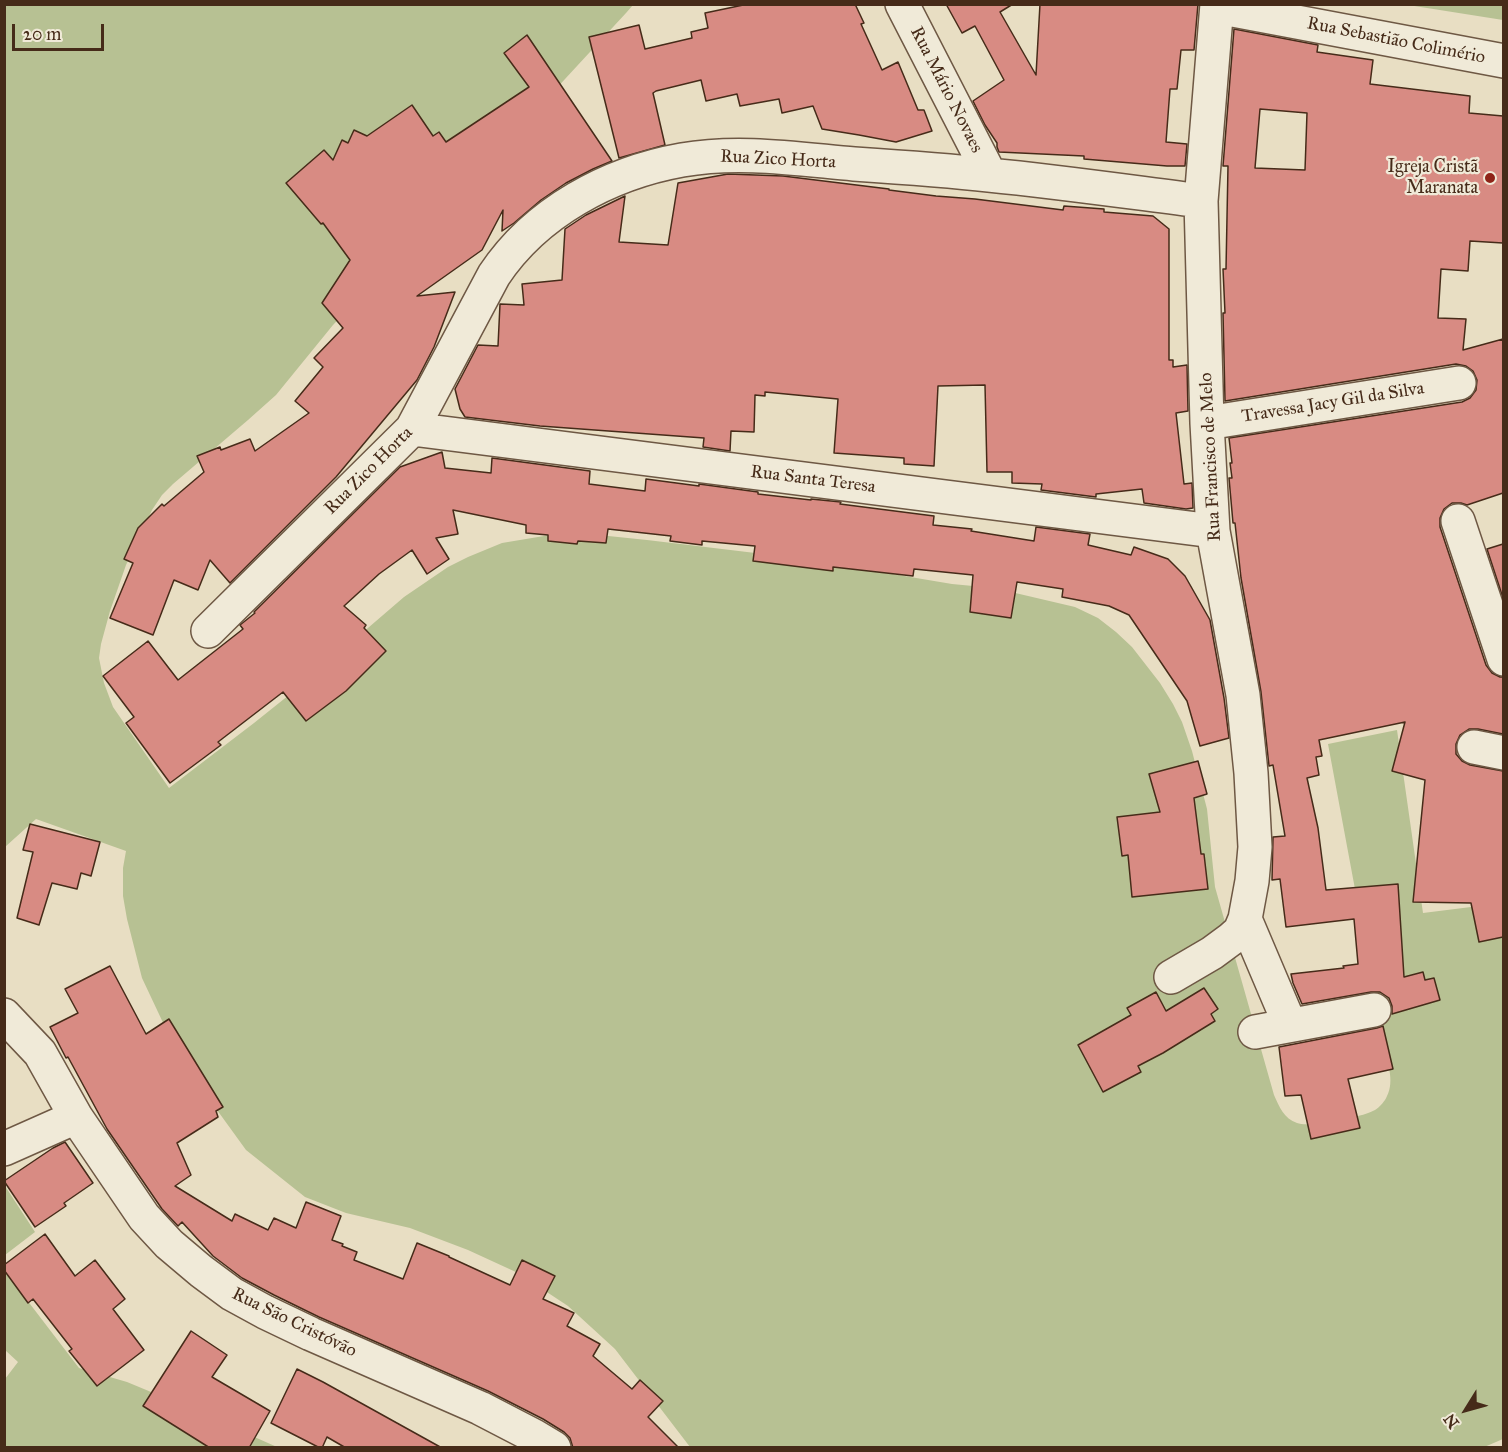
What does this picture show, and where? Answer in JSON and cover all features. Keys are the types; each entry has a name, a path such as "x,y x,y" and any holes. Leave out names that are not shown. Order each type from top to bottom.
{"street":[{"name":"Rua Mário Novaes","path":"902,4 990,175"},
{"name":"Rua Sebastião Colimério","path":"1217,6 1503,61"},
{"name":"Rua Francisco de Melo","path":"1171,977 1212,953 1240,931 1245,920 1256,847 1243,695 1213,531 1207,423 1201,201 1217,6"},
{"name":"Rua Zico Horta","path":"208,631 412,429 501,264 527,236 549,217 600,185 636,171 684,159 736,154 990,175 1201,201"},
{"name":"Travessa Jacy Gil da Silva","path":"1207,423 1459,383"},
{"name":"Rua Santa Teresa","path":"412,429 1213,531"},
{"path":"1458,521 1503,659"},
{"path":"1245,920 1290,1025"},
{"path":"1255,1032 1374,1010"},
{"name":"Rua São Cristóvão","path":"4,1016 40,1053 76,1117 144,1217 169,1244 201,1271 232,1294 265,1312 480,1408 554,1448"},
{"path":"4,1149 76,1117"}],"green space":[{"path":"5,5 633,5 333,325 276,395 173,484 152,510 126,565 110,611 99,658 104,683 113,707 169,788 304,683 404,597 448,567 502,543 556,534 589,534 647,540 797,558 952,584 994,588 1075,607 1098,618 1132,647 1160,683 1182,722 1207,809 1215,887 1274,1095 1283,1112 1292,1121 1313,1124 1348,1119 1369,1113 1384,1102 1389,1090 1390,1071 1328,744 1397,730 1423,913 1503,903 1503,1439 1482,1448 690,1447 615,1349 568,1306 518,1273 468,1250 410,1228 346,1213 305,1197 246,1150 204,1092 166,1029 142,978 123,896 123,868 126,851 36,819 5,847"},
{"path":"1408,5 1503,5 1503,20"},
{"path":"5,1186 35,1232 4,1255"},
{"path":"4,1270 79,1368 127,1382 277,1447 5,1447 5,1379 18,1362 5,1350"}],"building":[{"path":"748,4 855,4 864,23 861,24 882,70 898,62 918,110 924,110 932,131 896,142 822,129 813,106 782,113 779,99 740,106 737,94 706,101 701,80 653,93 665,145 619,158 589,37 639,25 645,49 692,38 691,32 708,28 705,13"},
{"path":"946,4 1013,4 1000,12 1036,75 1040,4 1198,4 1194,50 1181,50 1177,89 1170,89 1166,142 1187,144 1185,166 1084,159 1084,156 999,152 997,143 973,101 1004,80 975,26 962,33"},
{"path":"1234,29 1318,45 1317,52 1373,60 1370,84 1470,96 1469,113 1503,116 1503,243 1470,241 1468,271 1441,269 1438,318 1466,319 1463,350 1503,339 1503,493 1467,505 1452,503 1444,509 1440,518 1440,527 1486,665 1492,673 1503,677 1503,734 1469,729 1460,735 1456,744 1456,754 1470,765 1503,771 1503,937 1479,942 1471,903 1413,902 1425,780 1392,771 1405,722 1319,740 1322,756 1316,757 1319,775 1307,778 1318,828 1326,890 1398,884 1404,977 1423,972 1425,980 1434,978 1440,1000 1392,1014 1389,998 1380,992 1302,1004 1293,983 1291,974 1344,968 1343,966 1358,964 1354,919 1286,927 1280,879 1272,880 1273,837 1285,836 1273,765 1269,766 1261,692 1241,578 1235,523 1233,523 1229,478 1232,478 1230,463 1232,463 1229,438 1462,402 1470,398 1476,390 1477,380 1473,371 1466,366 1456,364 1225,401 1223,269 1226,269 1228,166 1223,166","holes":["1260,109 1307,113 1305,170 1255,168"]},
{"path":"527,35 612,161 566,183 502,231 503,210 482,250 417,296 455,292 434,347 417,380 336,477 230,583 210,560 198,590 174,580 153,635 110,618 133,563 124,559 138,528 162,504 164,506 204,472 197,456 250,439 255,451 309,413 295,401 323,367 314,358 343,328 322,303 350,260 323,223 321,224 286,183 324,150 333,160 342,140 348,143 354,130 367,136 412,105 433,136 439,132 446,142 529,87 504,53"},
{"path":"728,174 783,176 1063,210 1064,206 1153,216 1169,229 1169,360 1173,360 1173,367 1187,365 1188,411 1176,413 1184,484 1192,483 1193,508 1144,503 1142,489 1096,494 1096,497 1041,490 1042,484 1012,483 1012,472 987,472 985,385 938,386 934,466 904,464 904,458 834,453 838,399 765,392 765,396 755,395 754,432 731,431 730,451 703,447 704,438 540,426 465,417 460,409 455,389 478,345 498,346 500,304 524,305 522,284 562,280 565,229 586,215 625,196 619,242 668,245 678,183"},
{"path":"442,452 445,468 491,473 492,458 590,471 589,484 645,491 646,479 699,486 699,484 758,492 758,494 841,502 840,504 934,516 933,525 972,529 971,531 1034,541 1036,527 1090,534 1088,545 1131,555 1134,547 1168,559 1185,576 1210,620 1229,738 1200,746 1187,701 1129,615 1109,606 1062,597 1063,589 1017,582 1011,618 970,612 973,575 914,569 913,576 833,567 833,571 753,561 755,546 702,541 702,545 670,541 671,536 608,529 606,543 578,541 577,544 548,541 548,535 526,533 526,525 453,510 458,534 436,538 449,559 427,574 412,550 379,574 344,606 366,625 364,628 386,651 346,691 306,721 283,692 218,742 221,745 170,783 126,723 134,717 103,676 148,641 178,680 243,629 240,625 255,613 400,467"},
{"path":"1503,544 1503,598 1487,549"},
{"path":"1198,761 1207,794 1194,798 1208,889 1132,897 1128,855 1122,856 1117,817 1160,812 1149,774"},
{"path":"30,824 100,842 91,876 81,873 77,889 52,883 39,925 17,918 33,852 23,850"},
{"path":"110,966 146,1034 169,1019 223,1107 216,1111 218,1117 177,1143 191,1175 175,1186 232,1221 235,1214 268,1230 274,1218 296,1228 306,1202 341,1216 332,1240 357,1252 354,1260 403,1279 417,1243 510,1285 522,1260 555,1276 543,1299 574,1313 567,1326 600,1344 593,1356 632,1389 640,1380 663,1401 648,1417 679,1448 573,1448 570,1438 564,1432 543,1419 488,1391 274,1295 242,1278 213,1256 182,1222 178,1226 162,1209 107,1129 50,1027 78,1013 65,989"},
{"path":"1204,988 1218,1009 1211,1014 1215,1021 1138,1066 1141,1072 1103,1092 1078,1045 1131,1015 1127,1008 1156,992 1166,1011"},
{"path":"1383,1026 1393,1069 1348,1079 1360,1128 1311,1139 1301,1095 1285,1096 1279,1047"},
{"path":"65,1142 93,1183 64,1203 66,1206 35,1227 4,1181"},
{"path":"45,1234 75,1276 95,1260 125,1299 113,1309 144,1350 97,1386 69,1351 72,1349 33,1299 28,1303 4,1270 4,1265"},
{"path":"191,1331 227,1355 212,1377 270,1411 249,1448 210,1448 143,1406"},
{"path":"297,1369 442,1448 346,1448 327,1437 320,1448 271,1423"}],"place":[{"name":"Igreja Cristã Maranata","path":"1490,178"}]}
